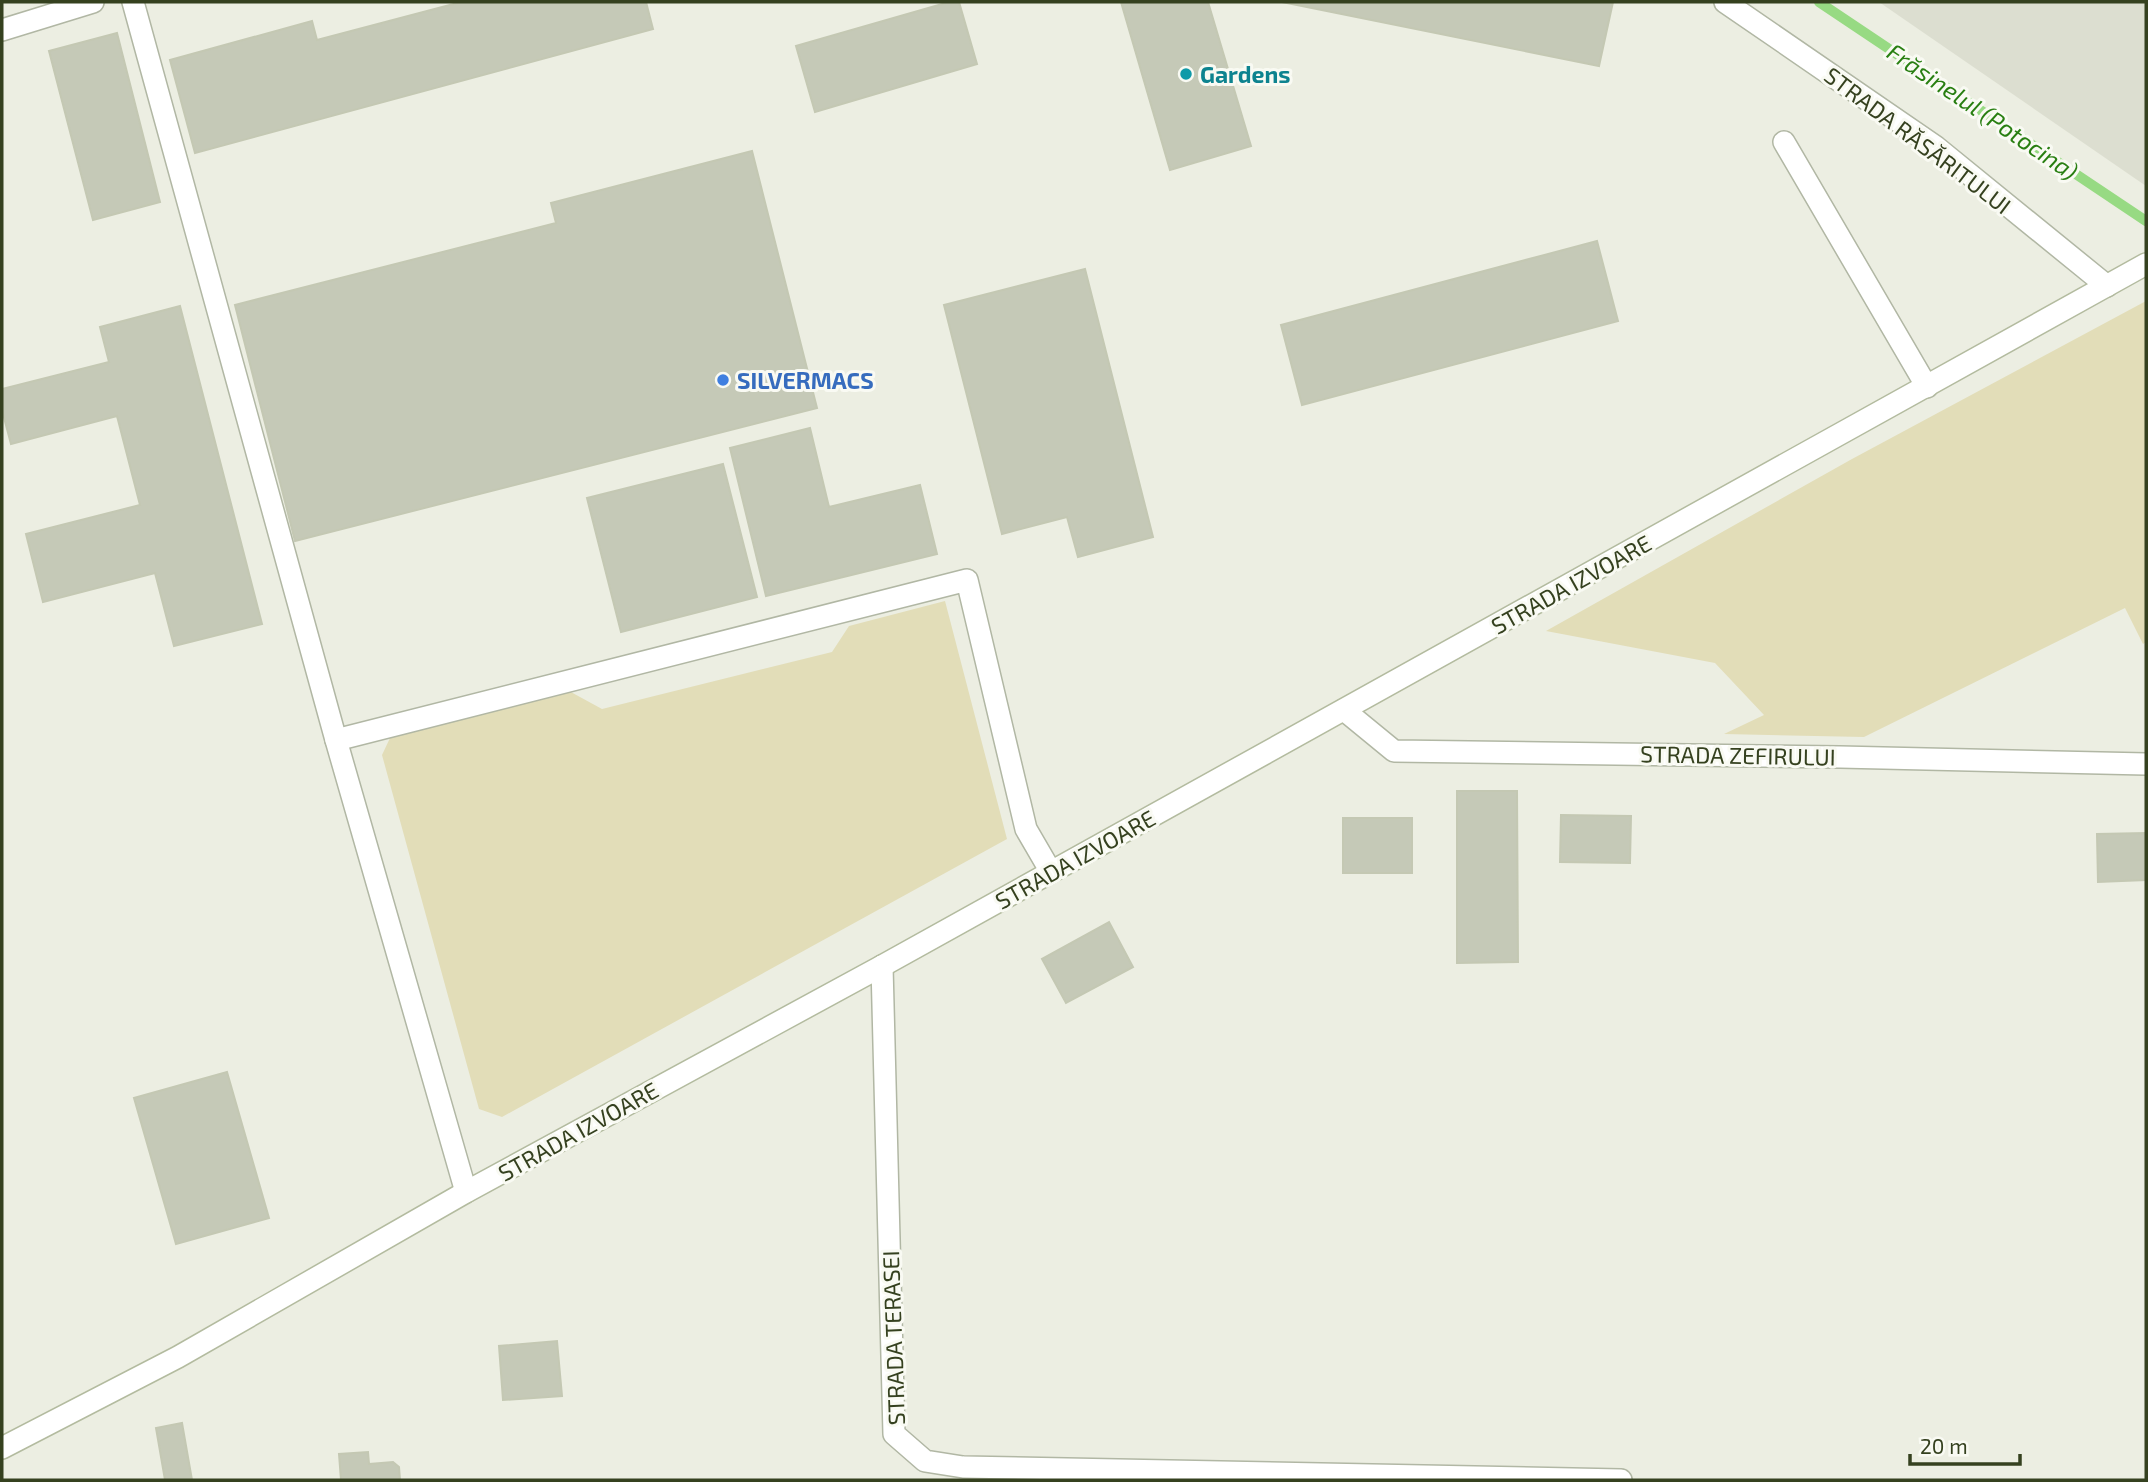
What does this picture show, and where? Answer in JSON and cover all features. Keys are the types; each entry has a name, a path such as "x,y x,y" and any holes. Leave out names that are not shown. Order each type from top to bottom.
{"main road":[{"path":"2,30 93,2"},
{"path":"133,2 336,740 466,1192"},
{"name":"STRADA RĂSĂRITULUI","path":"1725,2 1936,147 2107,286"},
{"path":"1784,142 1927,387"},
{"name":"STRADA IZVOARE","path":"2,1448 178,1357 466,1192 1051,873 2146,264"},
{"path":"336,740 967,580 1026,829 1051,873"},
{"name":"STRADA ZEFIRULUI","path":"1344,710 1394,751 2146,764"},
{"name":"STRADA TERASEI","path":"882,966 894,1434 925,1461 963,1467 1621,1480"}],"shaded area":[{"path":"1879,2 2146,2 2146,186"},
{"path":"2146,301 2146,642 2143,644 2125,608 1864,737 1724,734 1764,715 1715,663 1546,631 1852,459"},
{"path":"945,601 1007,839 502,1117 479,1109 382,755 390,738 569,691 602,709 832,652 849,626"}],"building":[{"path":"461,2 646,2 653,29 195,153 170,60 312,21 317,40"},
{"path":"949,2 959,2 977,64 815,112 796,46"},
{"name":"Gardens","path":"1121,2 1208,2 1251,146 1170,170"},
{"path":"1282,2 1613,2 1599,66"},
{"path":"117,33 160,202 93,220 49,51"},
{"path":"752,151 817,408 295,541 235,305 556,223 551,203"},
{"path":"1597,241 1618,321 1302,405 1281,325"},
{"path":"1085,269 1153,537 1078,557 1067,517 1002,534 944,305"},
{"path":"180,306 262,624 174,646 155,573 43,602 26,534 140,505 117,416 11,444 2,410 2,389 109,362 100,327"},
{"path":"810,428 829,507 920,485 937,554 766,596 730,448"},
{"path":"723,464 757,597 621,632 587,498"},
{"path":"1457,791 1517,791 1518,962 1457,963"},
{"path":"1561,815 1631,816 1630,863 1560,862"},
{"path":"1343,818 1412,818 1412,873 1343,873"},
{"path":"2146,833 2146,880 2098,882 2097,834"},
{"path":"1109,922 1133,967 1066,1003 1042,959"},
{"path":"227,1072 269,1218 176,1244 134,1098"},
{"path":"557,1341 562,1396 503,1400 499,1346"},
{"path":"182,1423 192,1480 165,1480 156,1428"},
{"path":"368,1452 369,1464 393,1462 399,1467 400,1480 341,1480 339,1454"}],"waterway":[{"name":"Frăsinelul (Potocina)","path":"1819,2 2146,221"}],"place":[{"name":"Gardens","path":"1186,74"},
{"name":"SILVERMACS","path":"723,380"}]}
